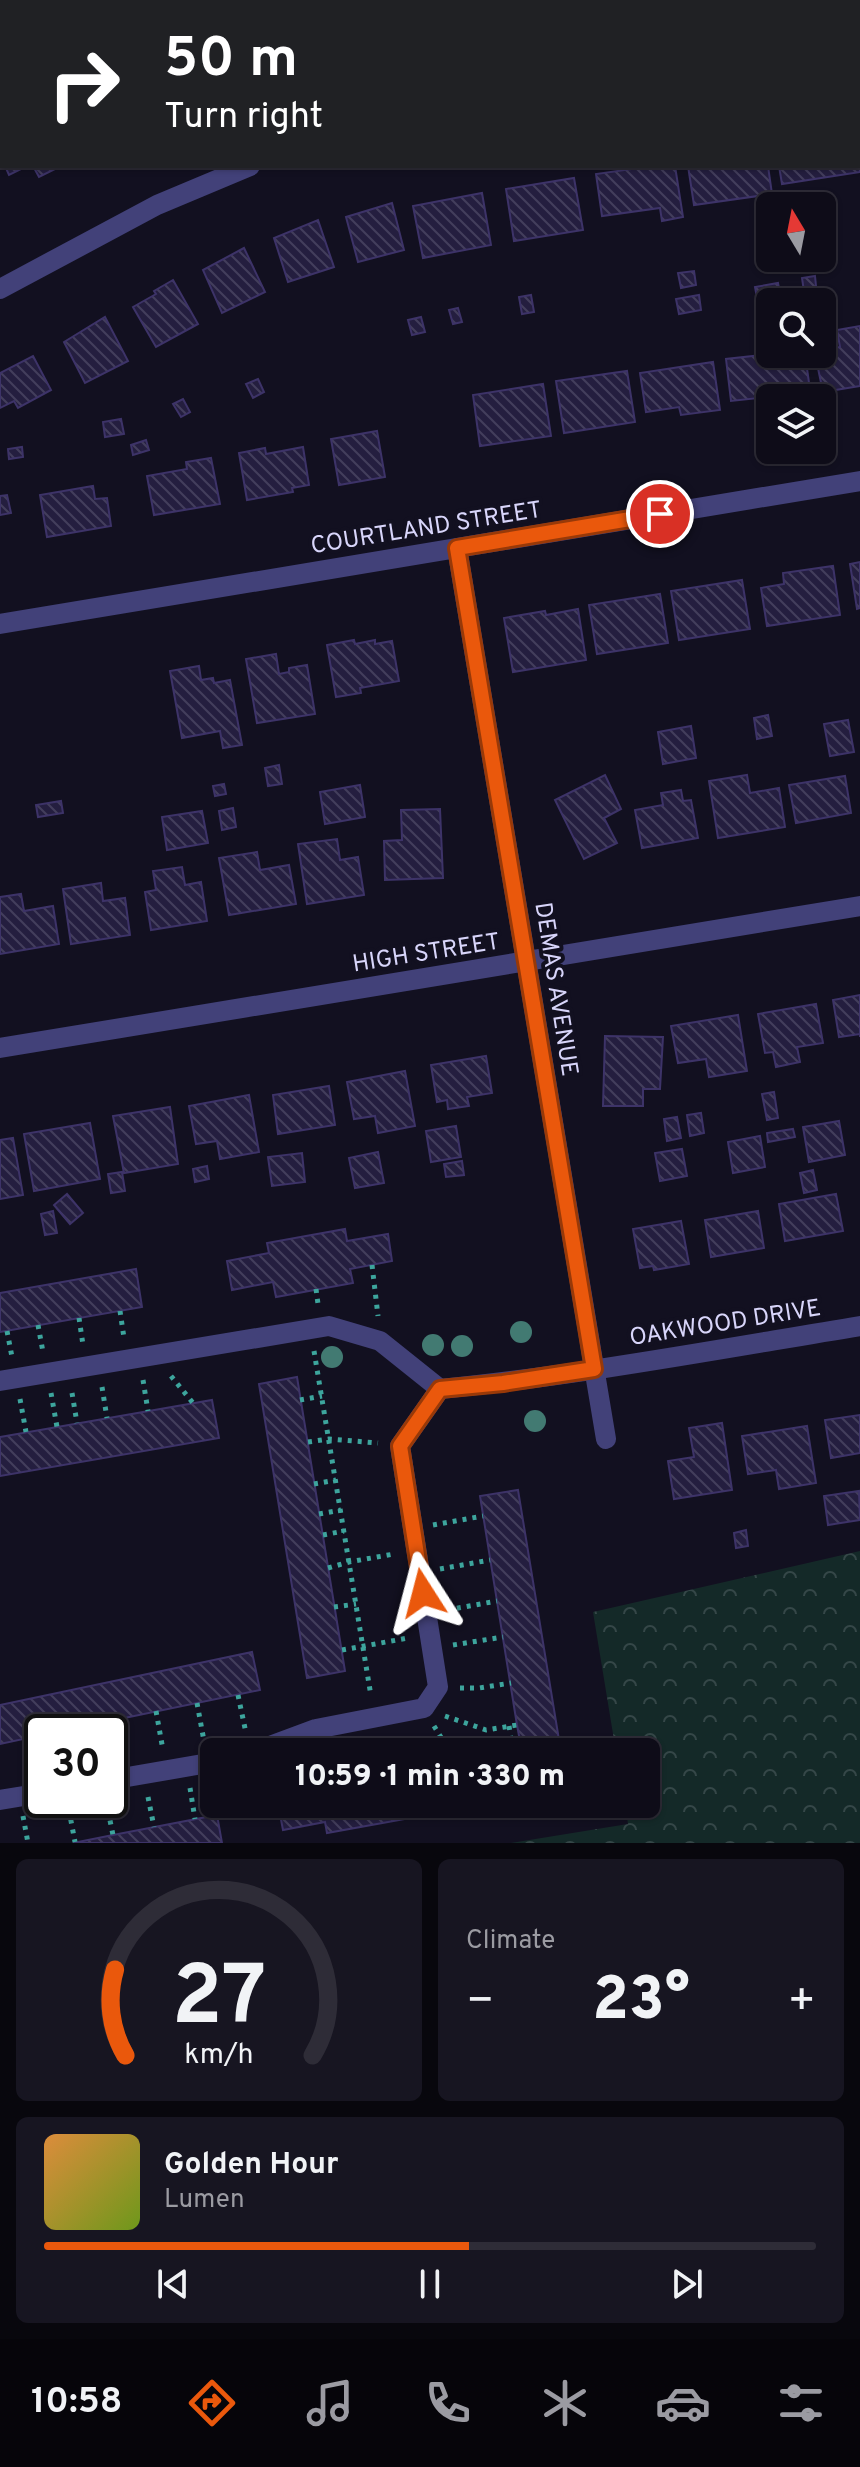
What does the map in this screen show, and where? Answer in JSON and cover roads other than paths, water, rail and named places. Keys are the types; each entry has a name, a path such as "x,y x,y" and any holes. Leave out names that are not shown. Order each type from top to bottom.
{"street":[{"path":"0,289 157,205 245,168"},
{"name":"COURTLAND STREET","path":"0,624 860,481"},
{"name":"DEMAS AVENUE","path":"457,548 606,1439"},
{"name":"HIGH STREET","path":"0,1048 860,906"},
{"path":"0,1381 329,1326 380,1341 440,1389 400,1446 438,1687 424,1708 316,1729 292,1738"},
{"name":"OAKWOOD DRIVE","path":"440,1389 503,1383 860,1326"},
{"path":"128,1777 200,1764"},
{"path":"0,1800 24,1796"}]}
